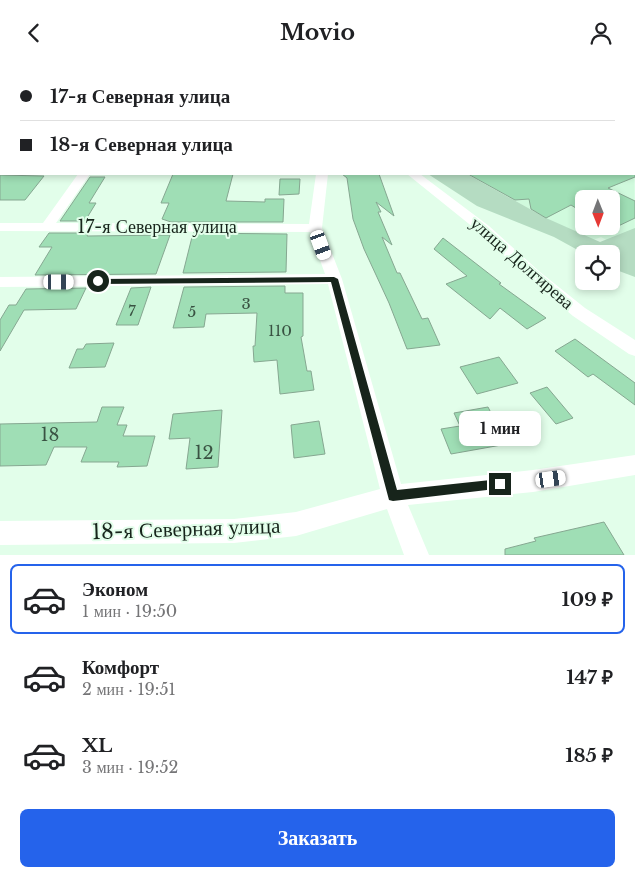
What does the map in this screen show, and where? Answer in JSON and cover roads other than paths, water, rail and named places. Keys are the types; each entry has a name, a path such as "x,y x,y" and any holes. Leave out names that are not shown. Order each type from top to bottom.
{"street":[{"path":"47,227 83,175"},
{"path":"322,175 315,227 334,279 393,496 417,555"},
{"name":"улица Долгирева","path":"413,175 484,229 535,276 579,312 635,349"},
{"name":"17-я Северная улица","path":"0,227 315,227"},
{"path":"0,282 334,279"},
{"name":"18-я Северная улица","path":"0,533 234,531 296,524 393,496 533,481 635,465"}]}
